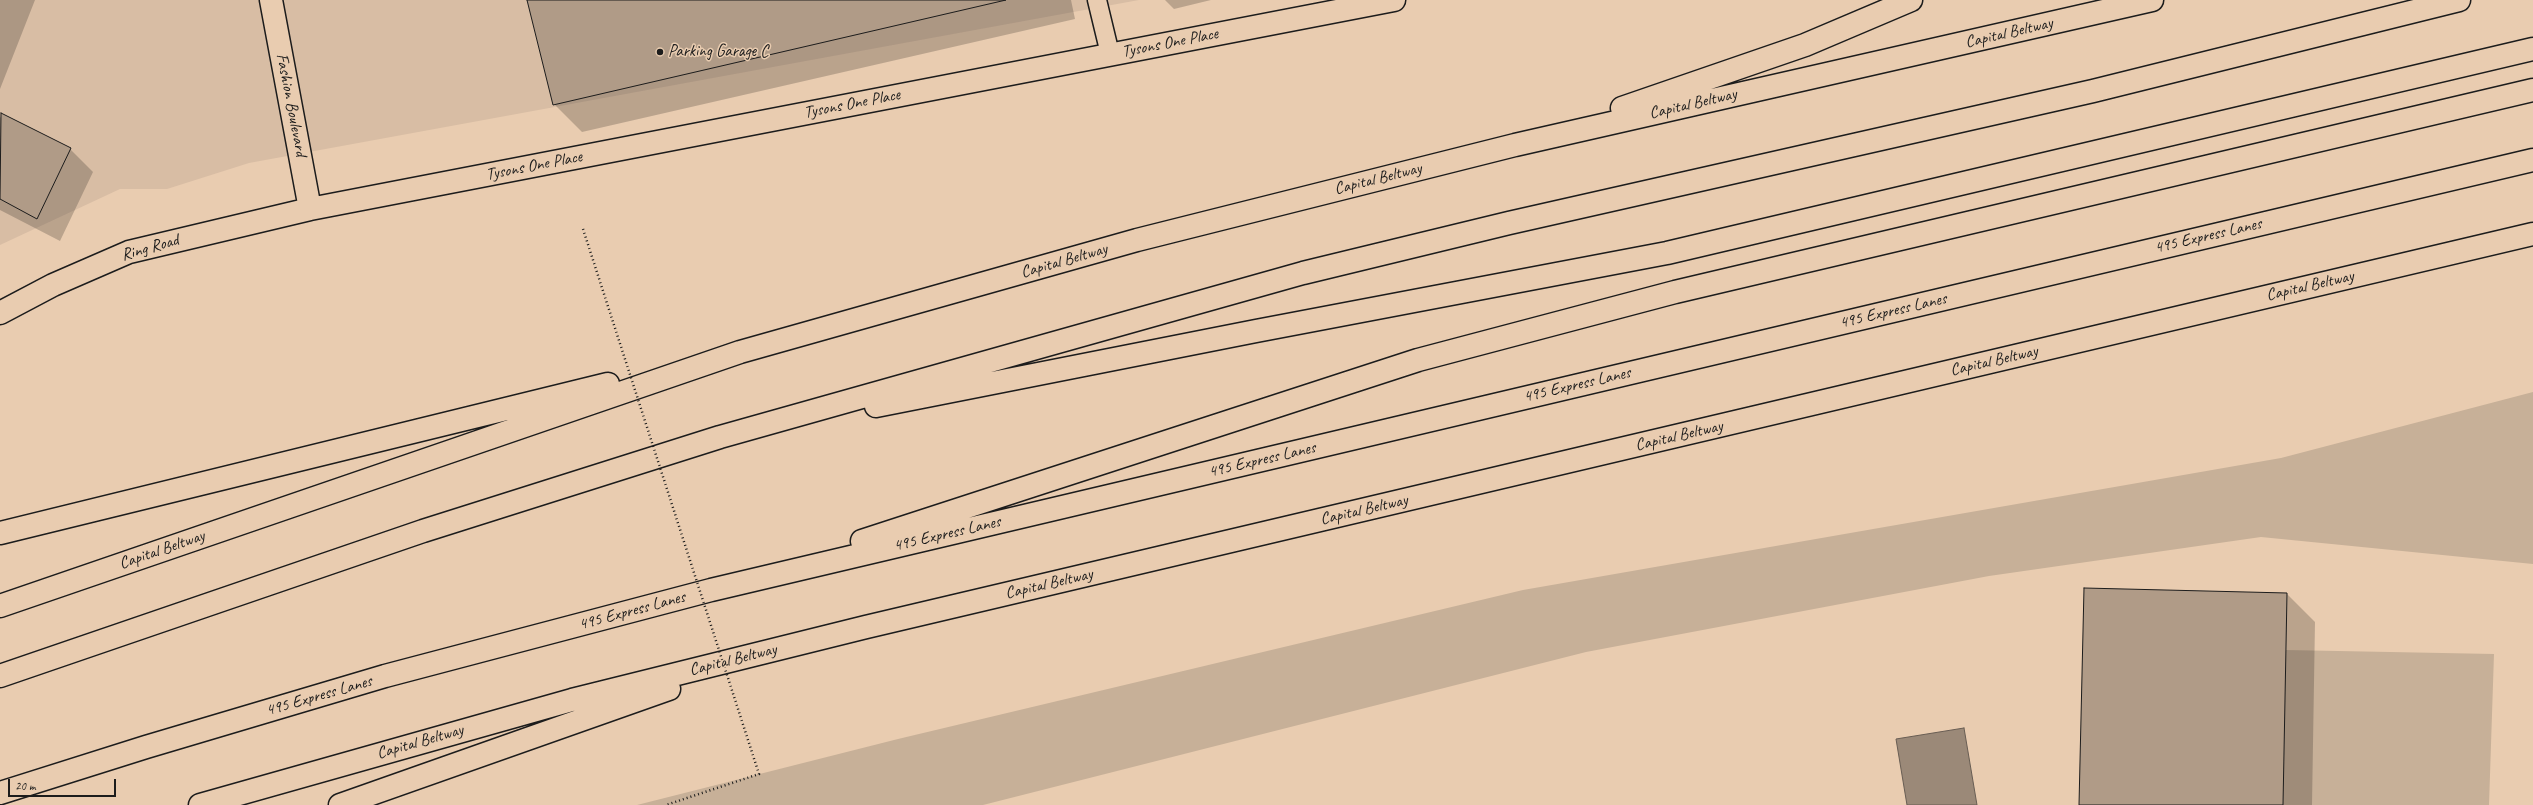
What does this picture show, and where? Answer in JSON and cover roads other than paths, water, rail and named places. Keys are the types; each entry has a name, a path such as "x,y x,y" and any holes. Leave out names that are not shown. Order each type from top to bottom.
{"main road":[{"name":"Fashion Boulevard","path":"270,0 310,209"},
{"name":"Tysons One Place","path":"310,209 1394,0"},
{"path":"1515,145 1805,45 1911,0"},
{"name":"Capital Beltway","path":"0,606 740,352 1137,240 1515,145 2152,0"},
{"path":"0,676 423,531 720,437 1303,273 1508,223 2093,90 2459,0"},
{"path":"720,437 1256,331 1668,253 2533,49"},
{"path":"711,590 1418,360 1675,292 2533,90"},
{"name":"495 Express Lanes","path":"0,793 153,745 385,676 711,590 2533,160"},
{"name":"Ring Road","path":"0,313 53,285 129,252 310,209"},
{"name":"Capital Beltway","path":"200,805 572,700 866,627 2485,244 2533,234"},
{"path":"2485,244 2533,241"},
{"path":"0,533 142,496 740,352"},
{"path":"340,805 710,675 866,627"}],"lane":[{"path":"1097,0 1110,54"}],"place":[{"name":"Parking Garage C","path":"660,52"}]}
